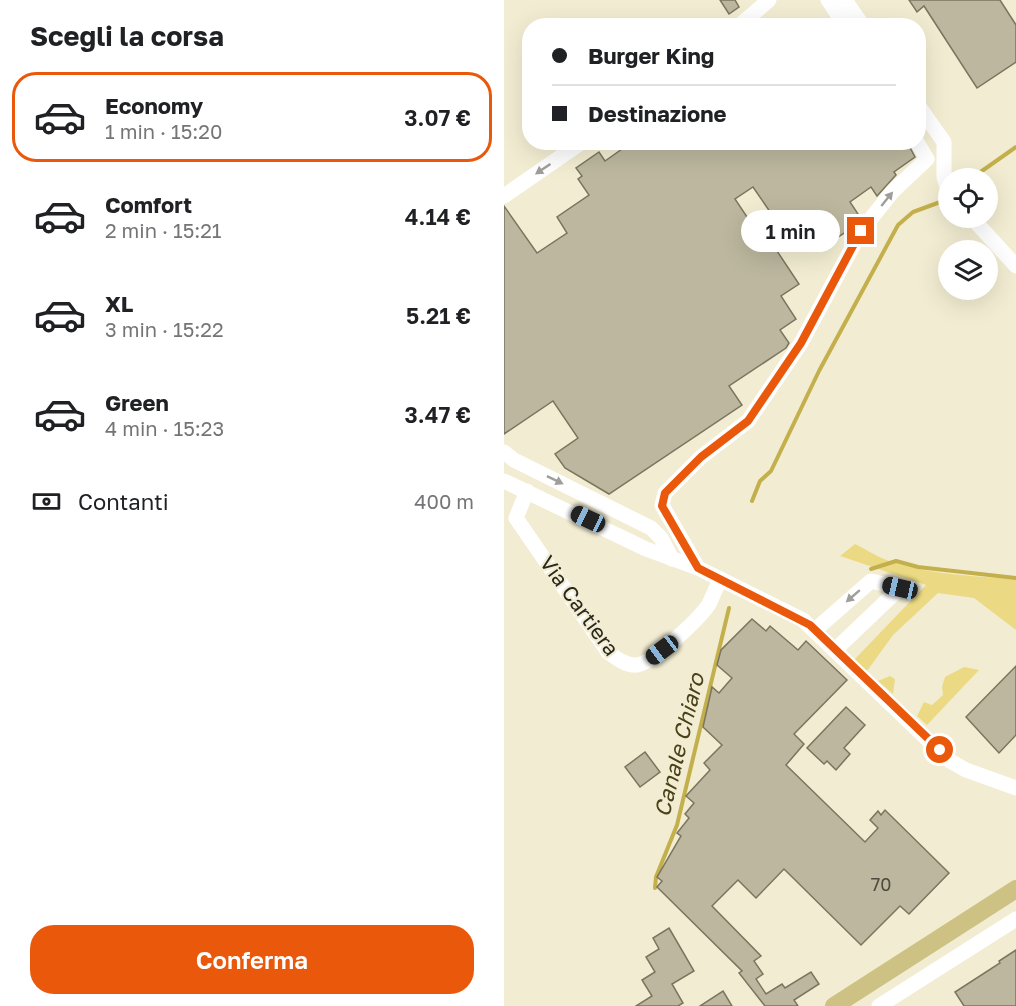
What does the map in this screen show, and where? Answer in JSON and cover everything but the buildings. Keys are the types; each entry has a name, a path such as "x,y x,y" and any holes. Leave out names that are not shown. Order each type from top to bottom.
{"main road":[{"path":"834,1006 1016,889"}],"street":[{"path":"748,18 769,0"},
{"path":"828,0 840,18"},
{"path":"845,0 857,18"},
{"path":"926,116 944,142 944,168"},
{"path":"504,196 570,150"},
{"path":"698,568 662,506 665,493 701,457 748,421 801,343 861,231 893,191 927,159 922,150"},
{"path":"981,228 1016,266"},
{"path":"504,452 514,460 651,528 661,538 672,559"},
{"path":"504,481 646,549 698,568 803,620 950,760 966,770 1016,788"},
{"name":"Via Cartiera","path":"527,491 516,518 608,652 620,661 637,665 648,660 678,637 709,604 721,579"},
{"path":"815,630 871,581 900,588 835,650"},
{"path":"827,619 848,638"},
{"path":"879,1006 1016,919"}],"shaded area":[{"path":"855,544 887,560 922,570 1016,579 1016,630 974,598 938,593 893,635 867,671 854,660 926,585 840,556"},
{"path":"964,667 979,670 927,725 917,716 924,702 932,705 943,695 942,687 945,677"},
{"path":"890,676 895,679 893,694 878,681"}],"waterway":[{"name":"Canale Chiaro","path":"986,168 1016,147"},
{"name":"Canale Chiaro","path":"752,501 760,481 771,471 819,371 898,225 913,212 938,203"},
{"path":"871,569 896,561 918,567 1016,578"},
{"name":"Canale Chiaro","path":"655,888 656,877 677,825 729,608"}],"route":[{"path":"861,231 801,343 748,421 701,457 665,493 662,506 698,568 810,625 940,750"}]}
